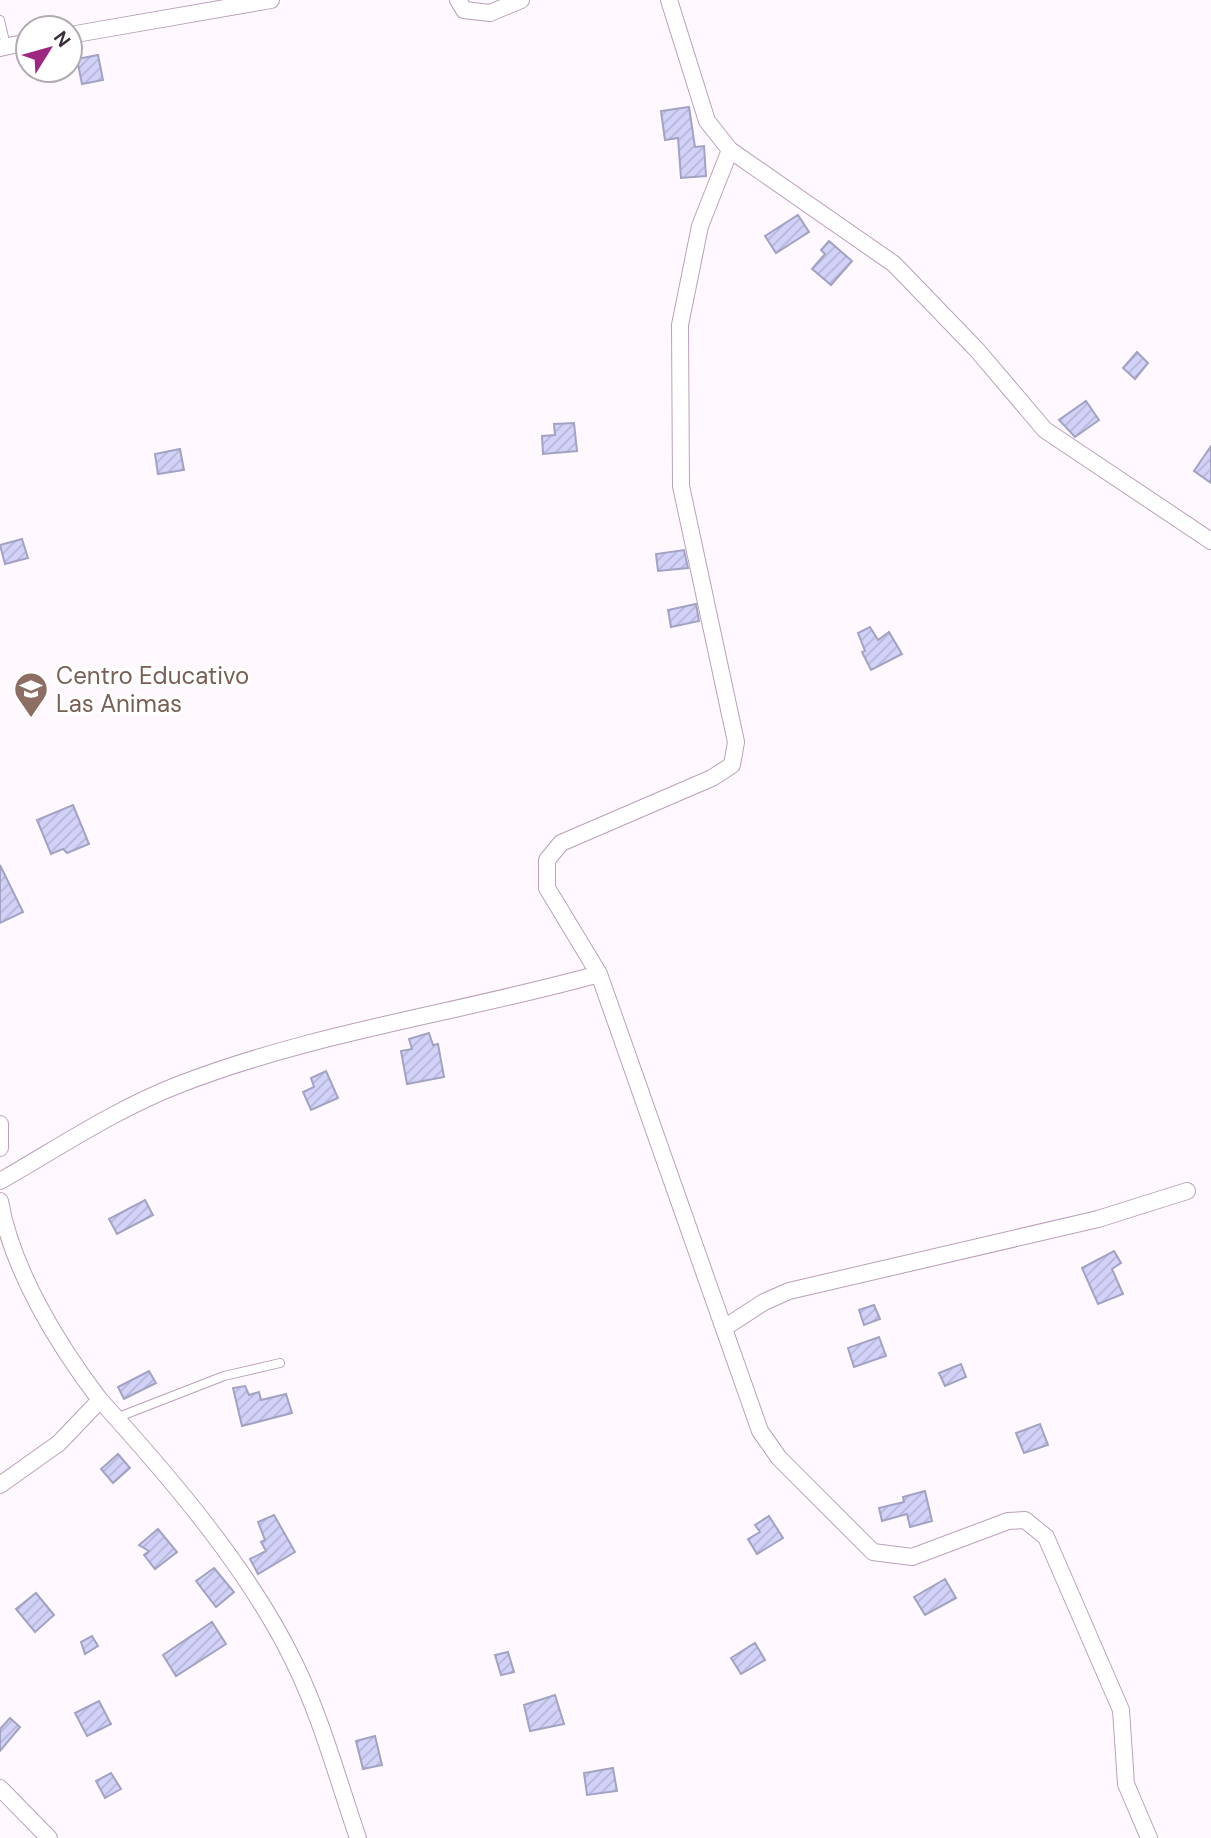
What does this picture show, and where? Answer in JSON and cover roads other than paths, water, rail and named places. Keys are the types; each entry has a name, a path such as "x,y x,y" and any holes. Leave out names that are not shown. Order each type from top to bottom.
{"street":[{"path":"84,33 271,0"},
{"path":"458,0 464,10 490,13 521,0"},
{"path":"669,0 708,121 730,150 894,264 977,350 1045,430 1211,541"},
{"path":"730,150 700,226 680,325 681,486 736,742 732,765 712,778 561,843 547,860 547,888 599,974 760,1431 779,1458 873,1552 912,1557 1008,1521 1025,1520 1046,1537 1121,1710 1126,1784 1149,1838"},
{"path":"0,1181 126,1110 175,1086 233,1065 380,1024 599,974"},
{"path":"0,1124 0,1148"},
{"path":"724,1328 764,1302 789,1292 1098,1219 1187,1191"},
{"path":"0,1201 5,1228 27,1282 100,1400 147,1451 242,1575 282,1639 306,1687 358,1838"},
{"path":"0,1485 60,1443 100,1400"},
{"path":"0,1788 49,1838"}],"lane":[{"path":"0,20 3,47"},
{"path":"116,1418 224,1377 280,1363"}],"place":[{"name":"Centro Educativo Las Animas","path":"31,719"}]}
